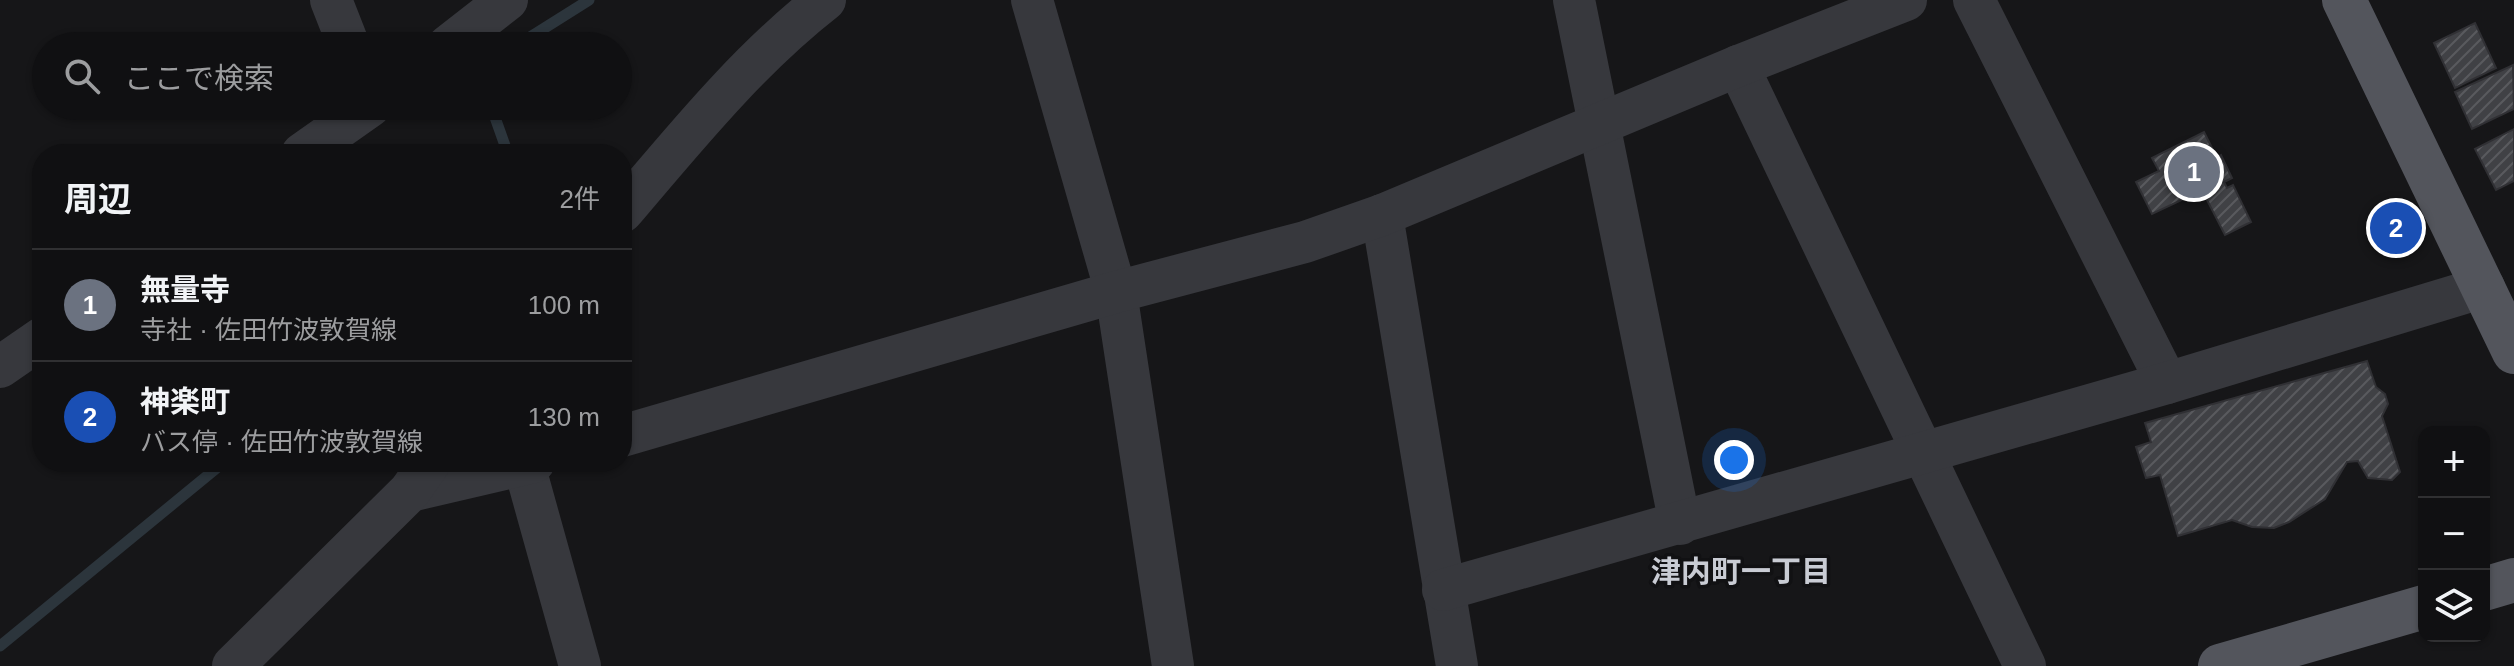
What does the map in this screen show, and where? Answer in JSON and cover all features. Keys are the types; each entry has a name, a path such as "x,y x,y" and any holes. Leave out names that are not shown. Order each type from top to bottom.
{"main road":[{"path":"2344,0 2514,352"},
{"path":"2490,587 2514,580"},
{"path":"2220,666 2297,656 2418,609"}],"street":[{"path":"331,0 344,32"},
{"path":"466,32 507,0"},
{"path":"632,200 692,130 794,25 825,0"},
{"path":"1032,0 1116,292 1173,666"},
{"path":"1574,0 1680,524"},
{"path":"632,433 1116,292 1305,242 1382,215 1738,66 1906,0"},
{"path":"1974,0 2167,383"},
{"path":"1738,66 2025,666"},
{"path":"316,144 350,120"},
{"path":"1382,215 1457,666"},
{"path":"1443,590 2167,383 2484,287"},
{"path":"0,367 32,345"},
{"path":"233,666 420,477 462,472"},
{"path":"531,472 580,666"}],"building":[{"path":"2475,23 2496,68 2455,88 2434,43"},
{"path":"2513,65 2514,109 2472,129 2455,92"},
{"path":"2514,129 2514,181 2496,190 2475,149"},
{"path":"2204,132 2217,158 2221,155 2232,178 2224,182 2227,188 2233,185 2251,222 2225,235 2204,194 2196,198 2194,194 2152,214 2136,182 2159,171 2152,158"},
{"path":"2367,361 2376,387 2385,394 2388,404 2382,416 2400,472 2392,480 2368,478 2358,461 2347,462 2325,499 2289,522 2274,528 2252,527 2232,520 2178,536 2160,475 2146,478 2136,447 2151,442 2145,423"}],"waterway":[{"path":"538,32 589,0"},
{"path":"496,120 504,144"},
{"path":"0,646 212,472"}],"place":[{"name":"無量寺","path":"2194,172"},
{"name":"神楽町","path":"2396,228"}],"district":[{"name":"津内町一丁目","path":"1741,572"}]}
